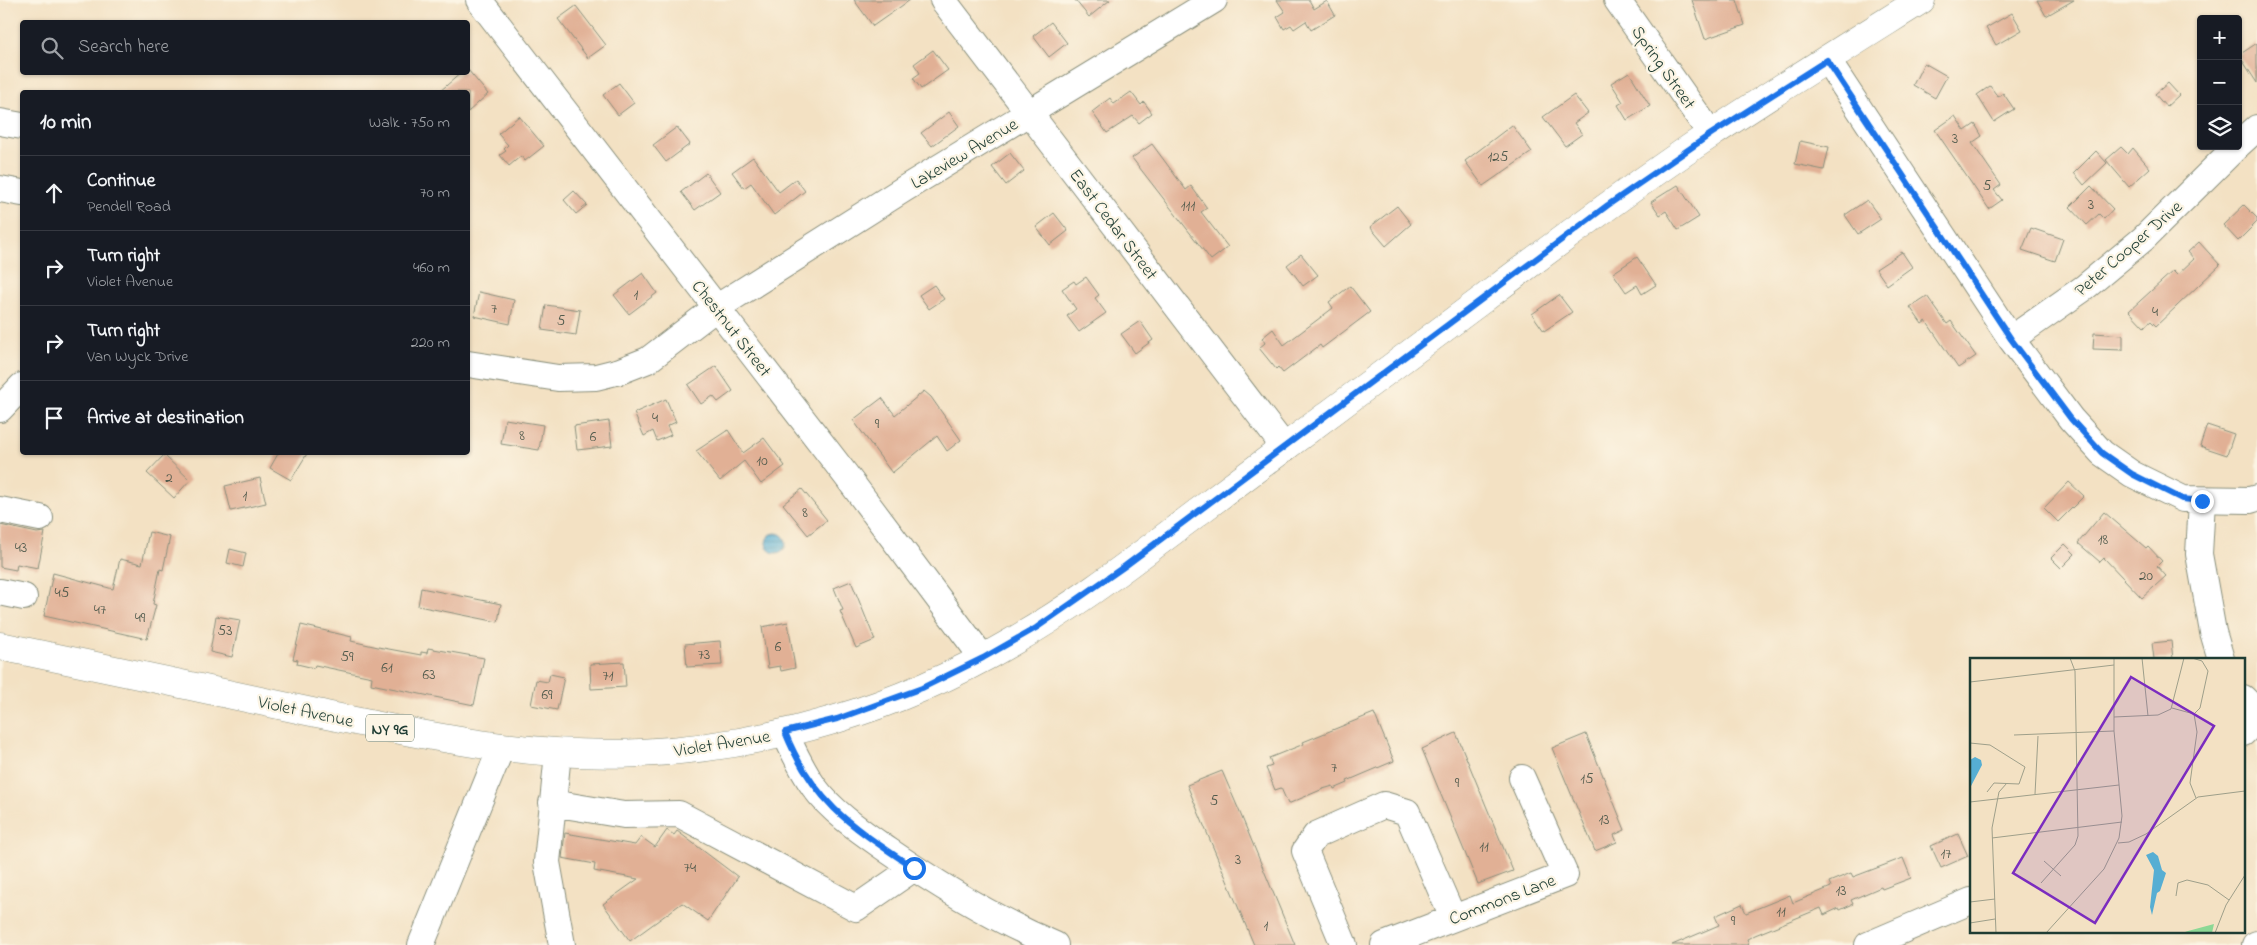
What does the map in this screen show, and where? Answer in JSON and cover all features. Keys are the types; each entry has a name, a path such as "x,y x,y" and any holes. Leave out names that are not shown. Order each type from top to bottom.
{"main road":[{"name":"Violet Avenue","path":"0,646 398,730 501,748 558,753 634,754 667,751 740,742 837,719 922,688 983,658 1036,628 1080,599 1285,448 1608,205 1711,134 1921,0"}],"street":[{"name":"Chestnut Street","path":"479,0 845,474 983,658"},
{"name":"East Cedar Street","path":"943,0 1285,448"},
{"name":"Lakeview Avenue","path":"470,364 558,378 596,377 648,360 716,308 896,194 1214,0"},
{"name":"Spring Street","path":"1617,0 1711,134"},
{"path":"1827,60 2011,339 2071,419 2102,453 2132,474 2182,499 2202,501 2250,500 2257,498"},
{"path":"0,122 20,126"},
{"name":"Peter Cooper Drive","path":"2242,142 2257,128"},
{"name":"Peter Cooper Drive","path":"2011,339 2084,288 2135,245 2234,150"},
{"path":"0,189 20,193"},
{"path":"2202,501 2200,554 2213,632 2221,658"},
{"path":"0,510 40,518"},
{"path":"2244,699 2257,712"},
{"path":"2244,732 2257,719"},
{"path":"785,732 801,766 814,787 830,805 862,832 914,868 1001,920 1055,945"},
{"path":"421,945 501,748"},
{"path":"558,753 547,862 562,945"},
{"name":"Commons Lane","path":"1384,945 1565,875 1522,778"},
{"path":"552,803 624,815 679,814 856,908 914,868"},
{"path":"1344,945 1305,852 1316,835 1384,805 1407,812 1453,918"},
{"path":"1868,945 1970,901"}],"water":[{"path":"776,533 783,536 786,543 783,550 776,553 769,550 766,543 769,536"}],"building":[{"path":"854,0 910,0 873,26"},
{"path":"1075,0 1110,0 1089,17"},
{"path":"1277,0 1309,0 1314,9 1327,1 1335,15 1311,30 1306,21 1294,29 1291,25 1284,29 1277,17 1285,12"},
{"path":"1692,0 1737,0 1745,25 1705,39"},
{"path":"2037,0 2074,0 2046,16"},
{"path":"576,6 606,45 588,58 558,19"},
{"path":"2012,13 2022,30 1996,45 1986,28"},
{"path":"1051,22 1067,43 1049,57 1033,36"},
{"path":"2257,43 2257,83 2242,60 2242,53"},
{"path":"933,50 948,70 921,89 913,78 920,73 914,64"},
{"path":"1924,63 1947,76 1935,98 1913,85"},
{"path":"470,72 488,94 470,110 470,90 441,90 459,75 470,75"},
{"path":"1629,72 1650,106 1627,120 1618,105 1623,102 1611,83"},
{"path":"619,83 634,103 618,115 603,95"},
{"path":"2168,83 2179,95 2166,107 2155,94"},
{"path":"1990,86 1998,97 2003,93 2014,109 1994,122 1977,95"},
{"path":"1131,92 1141,105 1144,102 1152,113 1139,123 1133,116 1107,133 1092,112 1110,98 1114,104"},
{"path":"1574,95 1588,113 1574,123 1582,134 1565,146 1543,117"},
{"path":"949,112 959,126 932,146 921,133"},
{"path":"519,116 544,146 525,161 521,156 509,166 500,155 506,151 504,149 508,145 498,134"},
{"path":"1955,116 1965,131 1975,124 1982,136 1972,143 2001,185 1994,190 2002,200 1989,209 1935,130"},
{"path":"1512,125 1532,152 1483,186 1465,161"},
{"path":"677,127 690,144 666,162 653,145"},
{"path":"1800,141 1829,147 1824,170 1795,164"},
{"path":"1152,144 1186,190 1191,186 1207,208 1201,212 1228,247 1211,260 1132,158"},
{"path":"2121,147 2128,154 2133,148 2150,168 2129,187 2106,160"},
{"path":"2096,151 2107,163 2084,185 2074,173"},
{"path":"1010,153 1024,171 1006,185 992,167"},
{"path":"753,157 779,192 796,179 805,191 774,215 751,183 744,188 732,172"},
{"path":"706,173 720,192 695,210 681,192"},
{"path":"1678,185 1699,217 1678,230 1666,211 1660,215 1651,202"},
{"path":"2091,186 2113,209 2104,219 2099,214 2087,225 2070,207"},
{"path":"574,191 587,205 576,214 564,200"},
{"path":"1867,200 1881,219 1858,234 1845,215"},
{"path":"2244,205 2257,218 2257,222 2238,241 2223,225"},
{"path":"1397,206 1411,224 1386,246 1370,227"},
{"path":"1054,213 1068,231 1050,245 1036,227"},
{"path":"2031,228 2063,239 2055,261 2022,250"},
{"path":"2199,242 2220,265 2156,326 2151,321 2144,327 2129,311 2173,271 2177,275 2194,259 2188,252"},
{"path":"1902,252 1912,267 1887,285 1876,269"},
{"path":"1301,254 1318,275 1303,286 1287,265"},
{"path":"1637,257 1656,285 1642,294 1637,285 1626,292 1613,273"},
{"path":"643,273 657,293 629,314 614,295"},
{"path":"1086,277 1099,295 1095,298 1106,313 1079,332 1067,316 1076,309 1062,289 1074,281 1076,284"},
{"path":"934,285 944,299 929,309 919,295"},
{"path":"1350,286 1370,312 1322,348 1320,345 1283,373 1278,367 1276,369 1259,348 1265,343 1262,338 1273,329 1284,345 1333,308 1329,302"},
{"path":"479,292 514,300 510,324 474,316"},
{"path":"1559,295 1572,312 1544,331 1532,314"},
{"path":"1927,296 1947,324 1951,321 1976,356 1958,368 1926,321 1922,324 1910,307"},
{"path":"546,305 580,310 576,335 542,330"},
{"path":"1140,321 1153,340 1135,353 1121,334"},
{"path":"2094,333 2123,335 2123,350 2093,349"},
{"path":"716,366 733,391 718,402 713,396 701,404 688,385"},
{"path":"924,391 931,397 961,440 947,451 937,436 892,473 853,420 882,398 895,415"},
{"path":"666,399 676,422 667,426 671,435 657,441 653,431 644,436 634,413"},
{"path":"505,419 543,425 539,450 501,444"},
{"path":"609,421 612,446 577,450 574,426"},
{"path":"2207,425 2234,434 2227,455 2200,446"},
{"path":"728,430 743,453 764,438 785,466 761,484 744,461 720,481 696,451"},
{"path":"164,455 190,480 174,498 147,473"},
{"path":"277,455 306,455 291,480 270,468"},
{"path":"260,478 266,503 231,511 225,486"},
{"path":"2069,482 2084,496 2058,522 2044,508"},
{"path":"802,489 827,520 808,535 783,504"},
{"path":"2104,512 2146,548 2148,546 2162,561 2157,566 2166,576 2142,598 2104,558 2100,562 2078,543"},
{"path":"0,525 37,533 45,532 38,568 17,564 16,570 0,567"},
{"path":"149,532 170,537 163,570 160,569 153,604 156,605 147,639 44,616 53,573 113,589 120,559 142,564"},
{"path":"2065,544 2075,554 2061,568 2051,558"},
{"path":"230,549 246,553 243,567 227,563"},
{"path":"851,581 875,640 856,648 840,611 843,610 834,588"},
{"path":"421,588 501,604 498,622 418,606"},
{"path":"216,616 240,620 232,657 210,652"},
{"path":"788,622 795,668 781,671 780,666 768,668 762,627"},
{"path":"301,625 352,637 351,641 421,655 421,652 427,653 428,648 484,658 474,705 371,684 372,677 315,665 314,668 297,664 298,660 293,659"},
{"path":"720,641 722,665 687,667 685,644"},
{"path":"2171,641 2173,658 2154,658 2152,643"},
{"path":"624,662 626,687 591,689 590,664"},
{"path":"550,674 564,677 557,710 531,705 536,680 548,682"},
{"path":"1374,713 1394,761 1347,781 1348,783 1334,789 1333,786 1323,789 1288,804 1281,788 1275,790 1266,768 1272,766 1269,758"},
{"path":"1456,733 1513,871 1478,884 1422,749"},
{"path":"1586,734 1625,830 1614,835 1617,842 1595,851 1552,748"},
{"path":"1222,771 1295,945 1254,945 1187,785"},
{"path":"667,830 674,835 677,831 738,877 708,921 682,903 630,941 603,904 638,879 594,871 595,864 562,858 565,833 635,845 641,837 655,847"},
{"path":"1958,834 1968,856 1941,868 1931,846"},
{"path":"1903,858 1911,878 1882,889 1881,887 1851,900 1853,904 1840,910 1839,908 1824,915 1821,908 1755,935 1747,939 1749,945 1672,945 1719,925 1715,916 1742,904 1746,913 1790,895 1793,903 1831,887 1829,882 1851,873 1853,877"}],"route":[{"path":"914,868 868,837 830,805 814,787 801,766 785,732 837,719 922,688 1008,645 1036,628 1125,566 1285,448 1608,205 1711,134 1827,60 2011,339 2071,419 2102,453 2132,474 2182,499 2202,501"}]}
